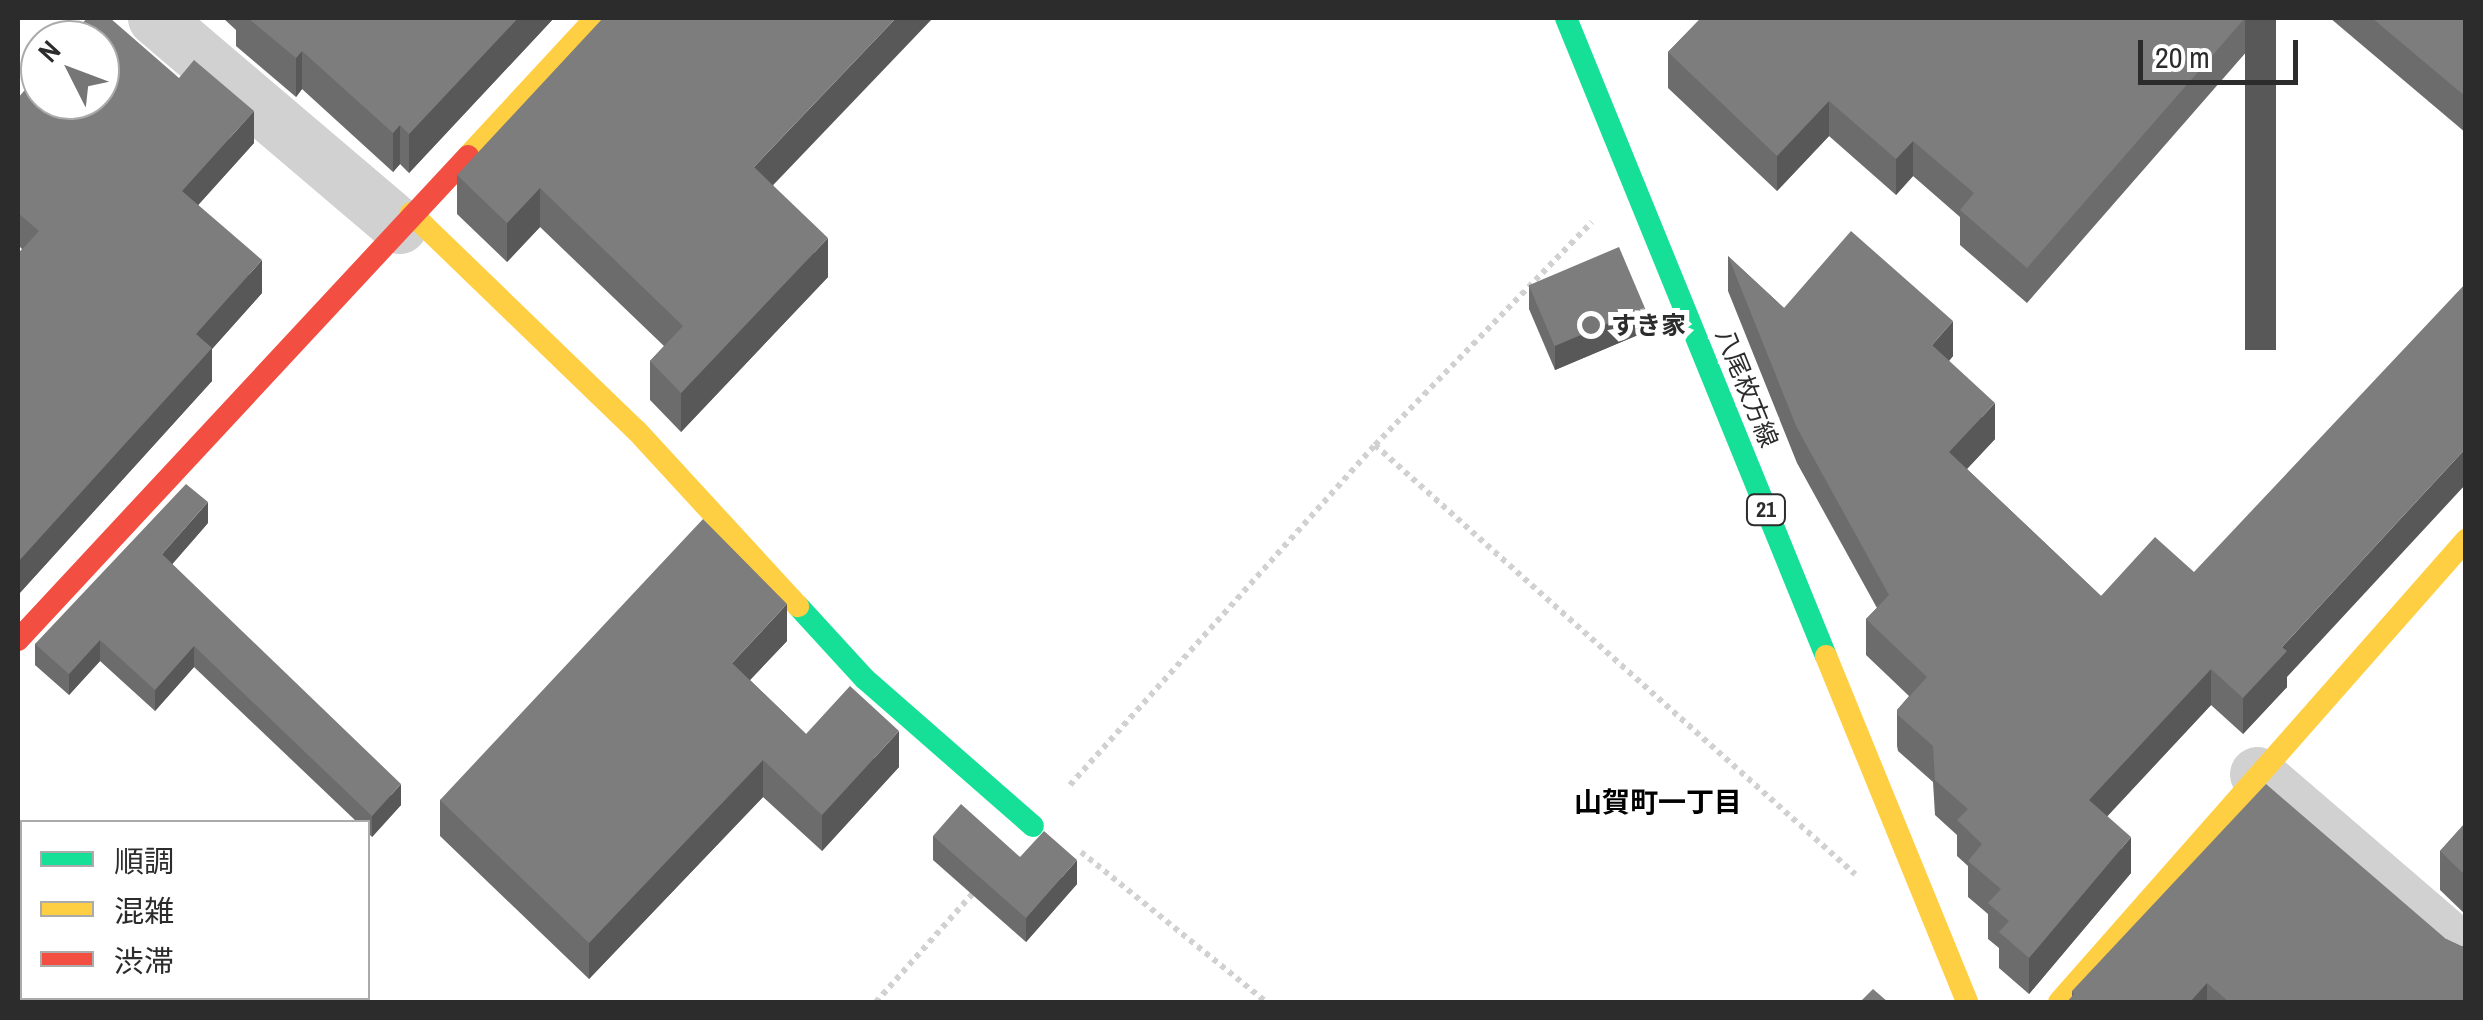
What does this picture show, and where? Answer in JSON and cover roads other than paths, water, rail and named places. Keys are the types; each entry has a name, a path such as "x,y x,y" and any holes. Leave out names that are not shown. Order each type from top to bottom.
{"street":[{"path":"155,18 405,219 637,431 865,679 1036,822"},
{"path":"18,640 405,219 596,18"},
{"name":"八尾枚方線","path":"1566,18 1967,1002"},
{"path":"2059,1002 2466,540"},
{"path":"2258,774 2466,954"}],"place":[{"name":"すき家","path":"1591,325"}],"district":[{"name":"山賀町一丁目","path":"1658,802"}]}
